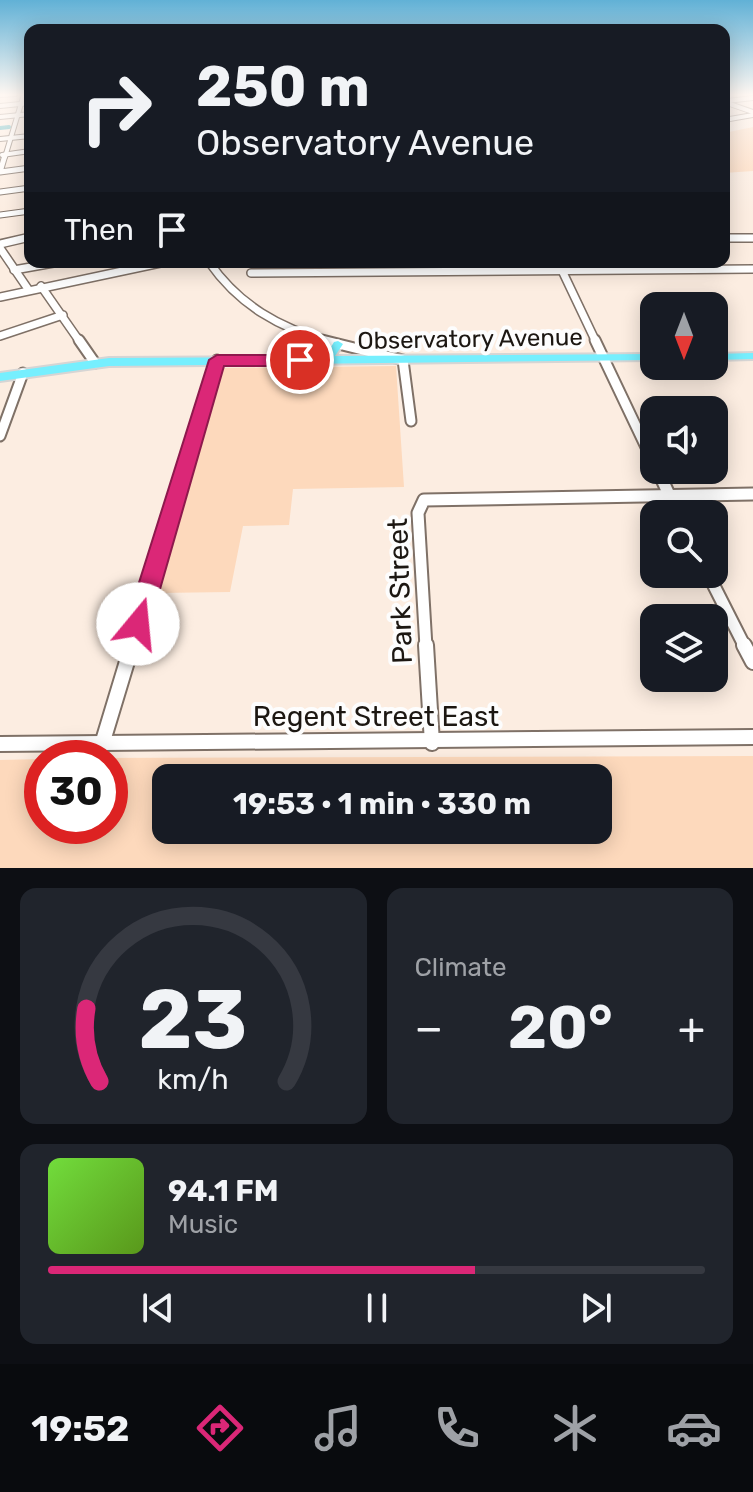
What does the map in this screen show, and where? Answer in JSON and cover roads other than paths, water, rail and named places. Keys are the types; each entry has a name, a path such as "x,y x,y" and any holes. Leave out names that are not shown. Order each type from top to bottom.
{"main road":[{"path":"328,360 338,344"},
{"path":"728,357 753,356"},
{"name":"Observatory Avenue","path":"0,377 95,363 640,357"}],"street":[{"path":"11,135 0,172 24,169"},
{"path":"0,139 24,137"},
{"path":"3,154 24,152"},
{"path":"0,192 24,189"},
{"path":"0,215 24,212"},
{"path":"730,238 753,238"},
{"path":"24,239 0,246 28,289"},
{"path":"14,270 25,268"},
{"path":"0,297 134,268"},
{"path":"213,268 221,280 249,305 293,329 403,360 411,421"},
{"path":"251,273 472,268"},
{"path":"561,268 640,433"},
{"path":"689,268 753,269"},
{"path":"41,286 95,363"},
{"path":"0,336 63,315"},
{"path":"103,740 217,360"},
{"path":"0,436 23,373"},
{"path":"663,484 671,500"},
{"path":"668,494 753,494"},
{"name":"Park Street","path":"432,743 418,513 422,501 437,498 668,494"},
{"path":"715,588 753,662"},
{"name":"Regent Street East","path":"128,741 432,743 753,737"},
{"name":"Regent Street East","path":"0,744 24,743"}]}
